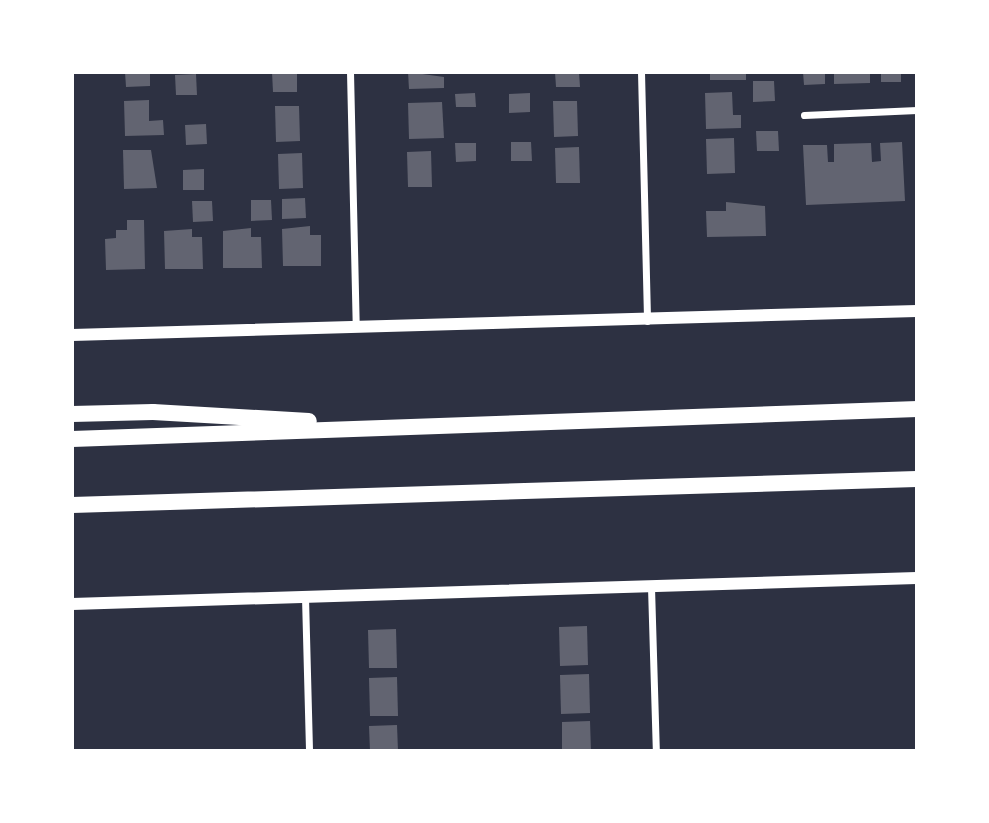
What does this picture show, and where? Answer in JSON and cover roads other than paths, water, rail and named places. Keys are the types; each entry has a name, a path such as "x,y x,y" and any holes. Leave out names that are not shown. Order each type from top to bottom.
{"highway":[{"path":"72,439 917,409"},
{"path":"72,414 153,412 402,427"},
{"path":"72,505 917,479"},
{"path":"72,512 105,504"}],"main road":[{"path":"72,335 647,321 917,311"},
{"path":"72,604 917,578"}],"street":[{"path":"350,72 356,328"},
{"path":"641,72 647,321"},
{"path":"804,116 917,110"},
{"path":"651,587 656,751"},
{"path":"305,597 309,751"}]}
